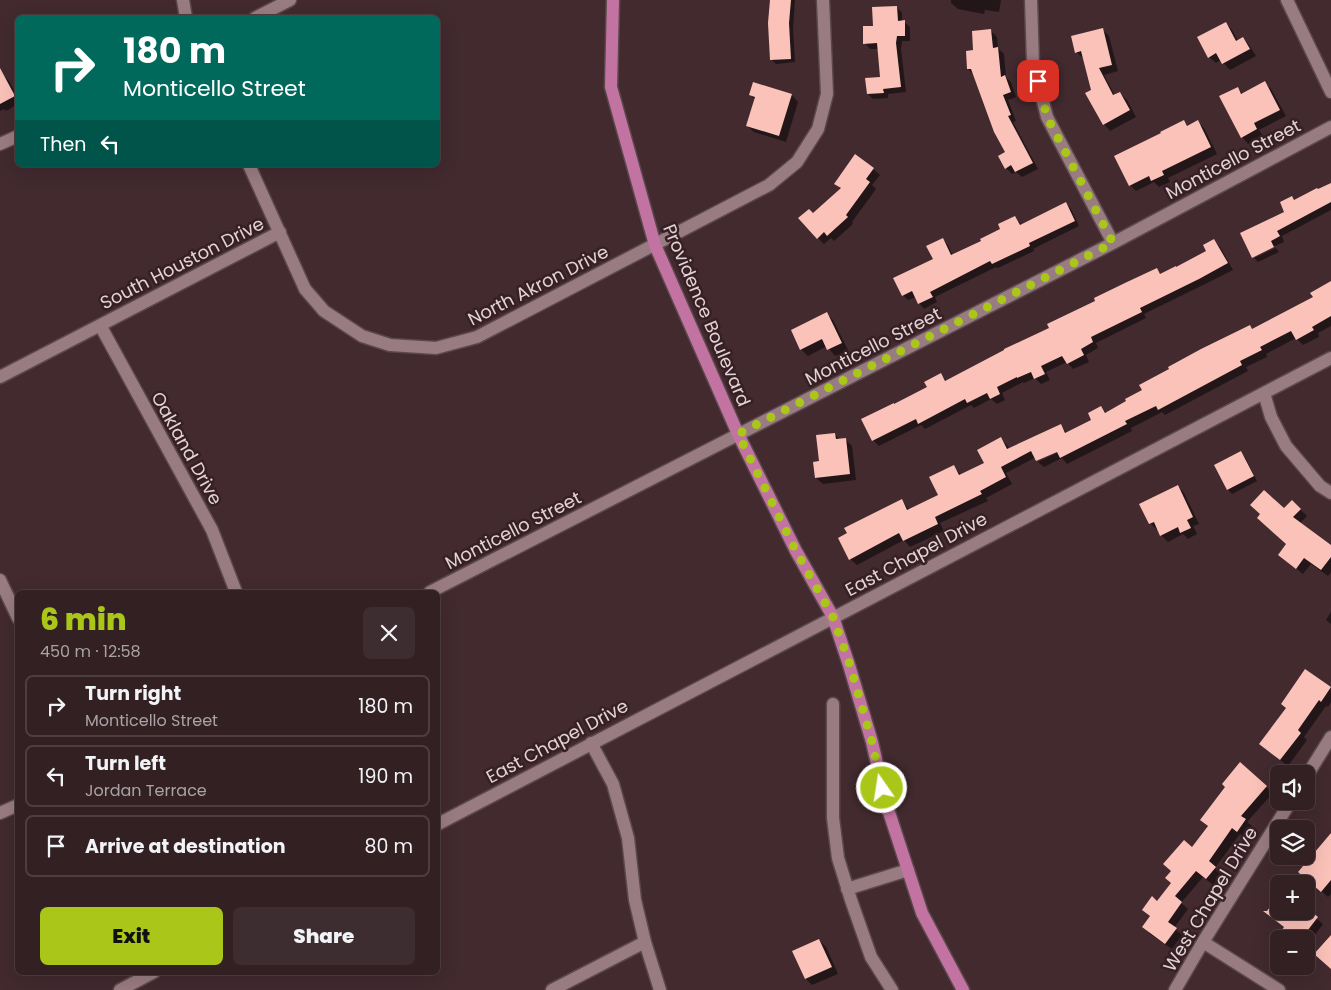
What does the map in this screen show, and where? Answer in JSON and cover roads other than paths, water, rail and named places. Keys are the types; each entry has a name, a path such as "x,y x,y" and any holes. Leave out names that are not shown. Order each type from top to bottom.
{"main road":[{"name":"Providence Boulevard","path":"613,0 612,87 655,245 738,434 796,551 833,617 872,742 886,804 922,913 963,990"}],"street":[{"path":"184,0 186,15"},
{"path":"261,15 290,0"},
{"name":"North Akron Drive","path":"250,167 305,289 324,311 362,336 390,345 436,348 477,337 769,185 797,162 818,129 827,94 823,0"},
{"path":"1031,0 1033,63 1047,117 1113,243"},
{"path":"1288,0 1331,92"},
{"name":"Monticello Street","path":"434,590 1113,243 1331,127"},
{"path":"0,144 15,137"},
{"name":"South Houston Drive","path":"0,377 280,232"},
{"name":"Oakland Drive","path":"100,325 212,530 235,590"},
{"name":"East Chapel Drive","path":"440,823 1331,358"},
{"path":"1264,393 1271,417 1286,446 1320,486 1331,493"},
{"path":"0,580 15,612"},
{"path":"833,704 833,818 838,858 871,957 892,990"},
{"path":"1314,765 1331,737"},
{"path":"591,743 614,784 628,838 635,900 645,942 660,990"},
{"path":"0,813 15,806"},
{"name":"West Chapel Drive","path":"1175,990 1285,810"},
{"path":"847,889 908,870"},
{"path":"552,990 645,942"},
{"path":"1203,942 1279,990"},
{"path":"120,990 148,975"}]}
